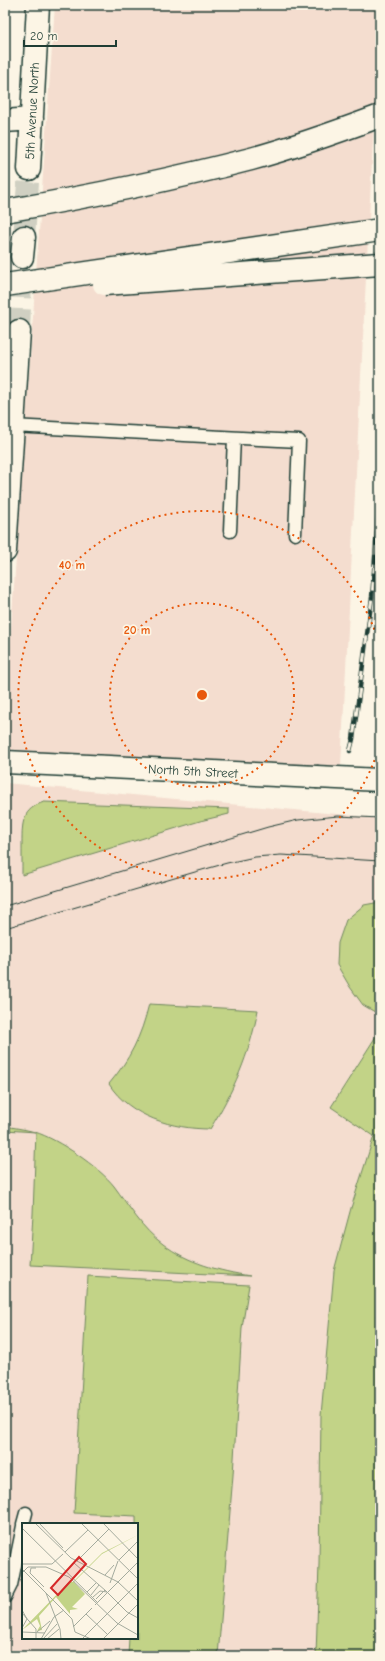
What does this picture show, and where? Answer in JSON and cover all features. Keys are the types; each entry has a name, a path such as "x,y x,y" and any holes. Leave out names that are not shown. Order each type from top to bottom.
{"main road":[{"name":"5th Avenue North","path":"29,169 38,5"},
{"path":"5,211 71,200 244,160 295,146 380,116"},
{"path":"5,121 32,118"},
{"path":"5,285 380,230"},
{"path":"5,291 380,264"},
{"path":"5,551 18,331"},
{"name":"North 5th Street","path":"5,762 380,780"}],"lane":[{"path":"12,426 299,441 295,534"},
{"path":"230,531 234,438"},
{"path":"5,1597 11,1585 22,1531"}],"shaded area":[{"path":"55,5 380,5 340,785 5,753 5,713"},
{"path":"5,39 10,58 10,79 5,85"},
{"path":"5,783 380,818 380,1656 5,1656"}],"green space":[{"path":"44,802 229,809 229,814 200,821 22,875 23,823 27,813 31,809"},
{"path":"380,902 380,1015 363,1005 337,965 338,943 346,920 364,905"},
{"path":"149,1004 258,1010 250,1043 240,1072 210,1129 182,1127 154,1119 140,1113 128,1105 109,1084 123,1066 134,1047"},
{"path":"380,1030 380,1656 316,1656 321,1415 334,1271 351,1208 374,1136 331,1107"},
{"path":"5,1126 24,1129 35,1132 5,1130"},
{"path":"36,1132 78,1154 99,1171 114,1186 136,1217 155,1238 173,1251 204,1265 227,1272 250,1276 30,1265"},
{"path":"88,1276 249,1285 242,1328 233,1475 218,1656 128,1656 129,1639 138,1639 138,1523 136,1523 136,1516 74,1513"}],"tunnel":[{"path":"24,237 29,169"},
{"path":"19,331 22,257"}],"tram line":[{"path":"5,906 268,827 298,820 338,816 380,818"},
{"path":"5,928 195,872 255,857 281,855 380,861"}],"railway":[{"path":"350,751 353,739 372,597 380,492"}]}
